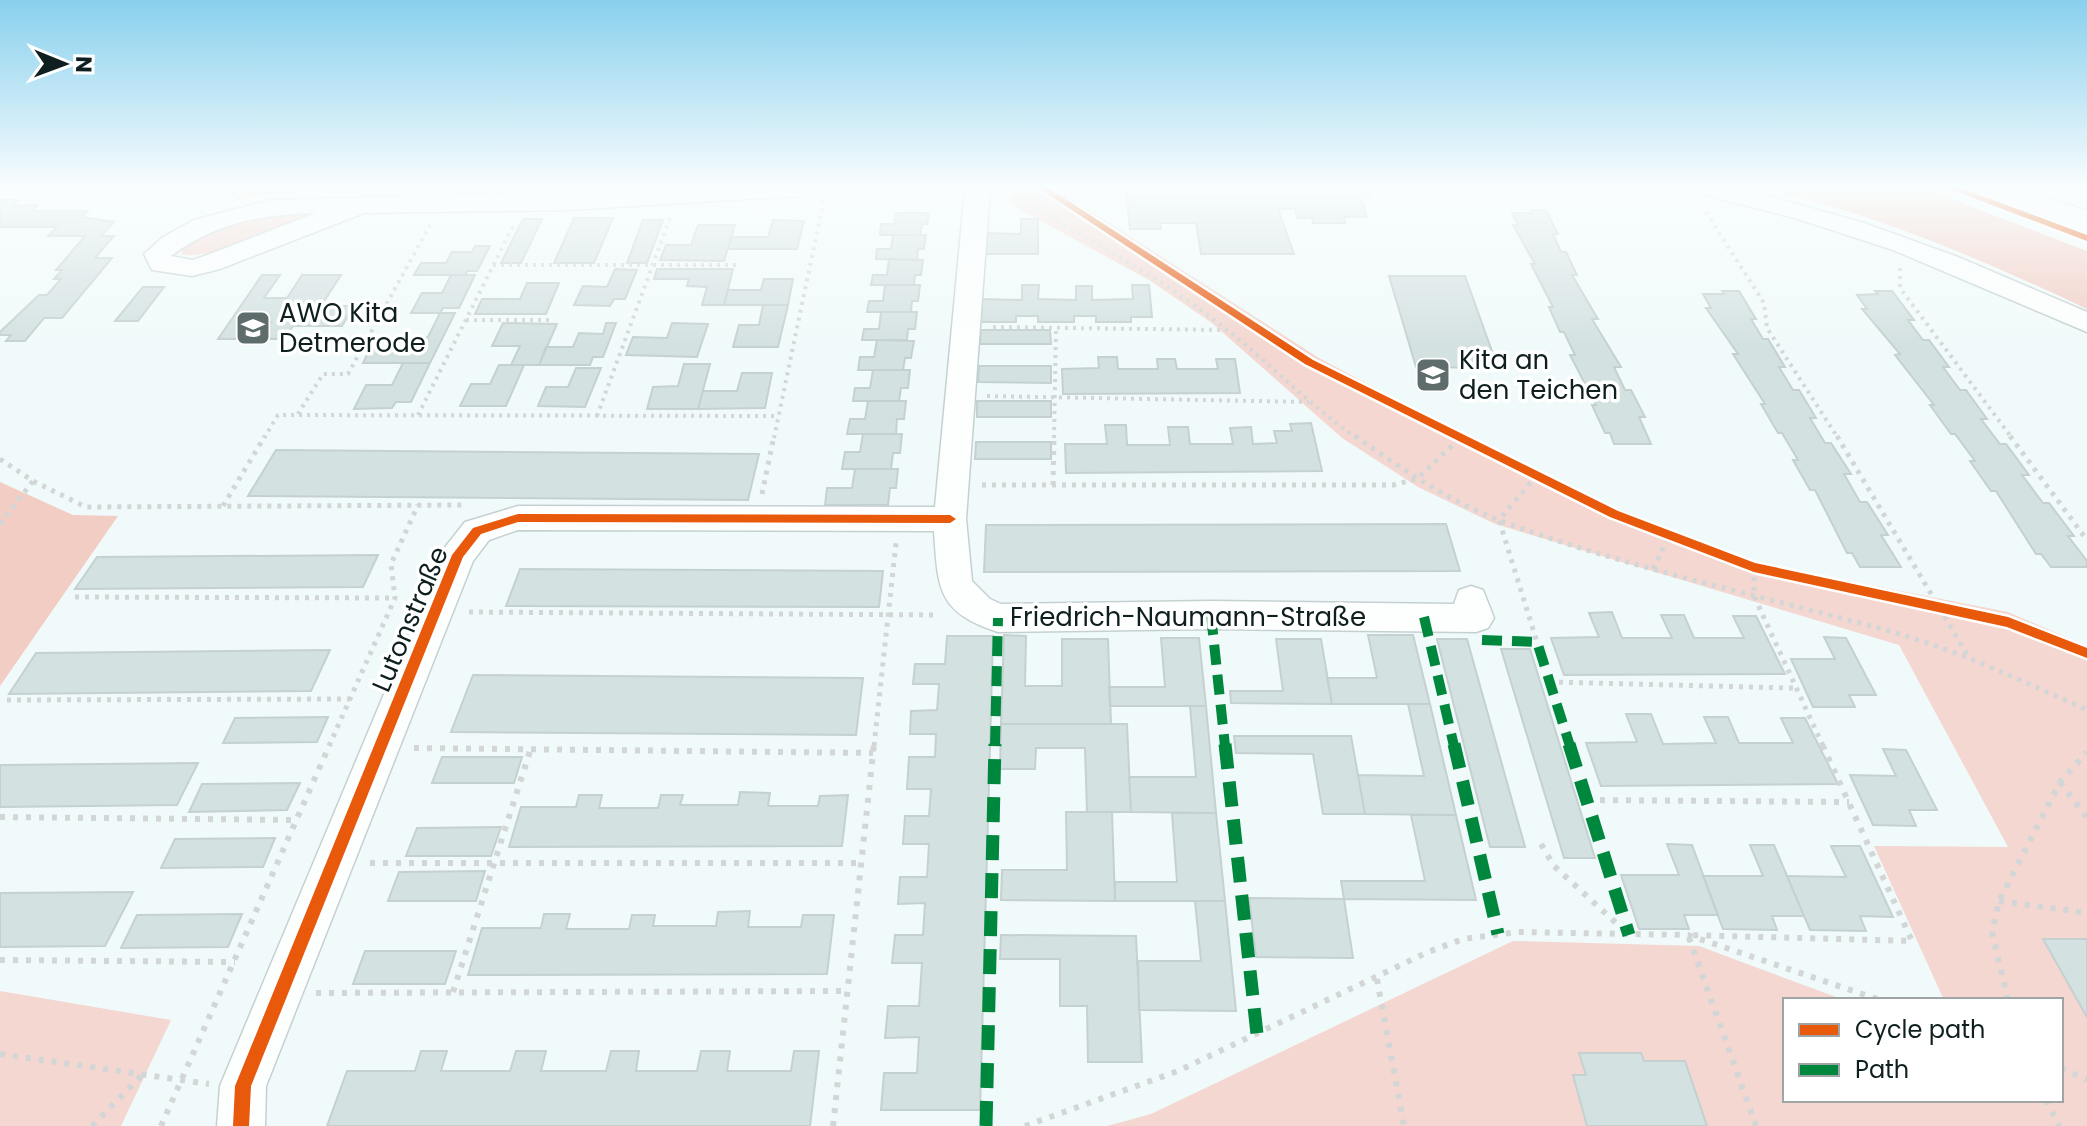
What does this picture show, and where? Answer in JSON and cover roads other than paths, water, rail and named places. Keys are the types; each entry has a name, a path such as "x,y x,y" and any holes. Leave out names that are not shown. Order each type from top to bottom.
{"street":[{"path":"176,242 157,254 161,264 176,267 211,263 266,242"},
{"name":"Friedrich-Naumann-Straße","path":"973,242 950,519 955,586 978,609 998,618 1211,615 1476,618 1471,600"},
{"path":"1896,242 1987,275 2087,323"},
{"name":"Lutonstraße","path":"242,1106 281,994 458,555 477,531 518,518 950,519"}],"place":[{"name":"AWO Kita Detmerode","path":"253,328"},
{"name":"Kita an den Teichen","path":"1433,375"}]}
